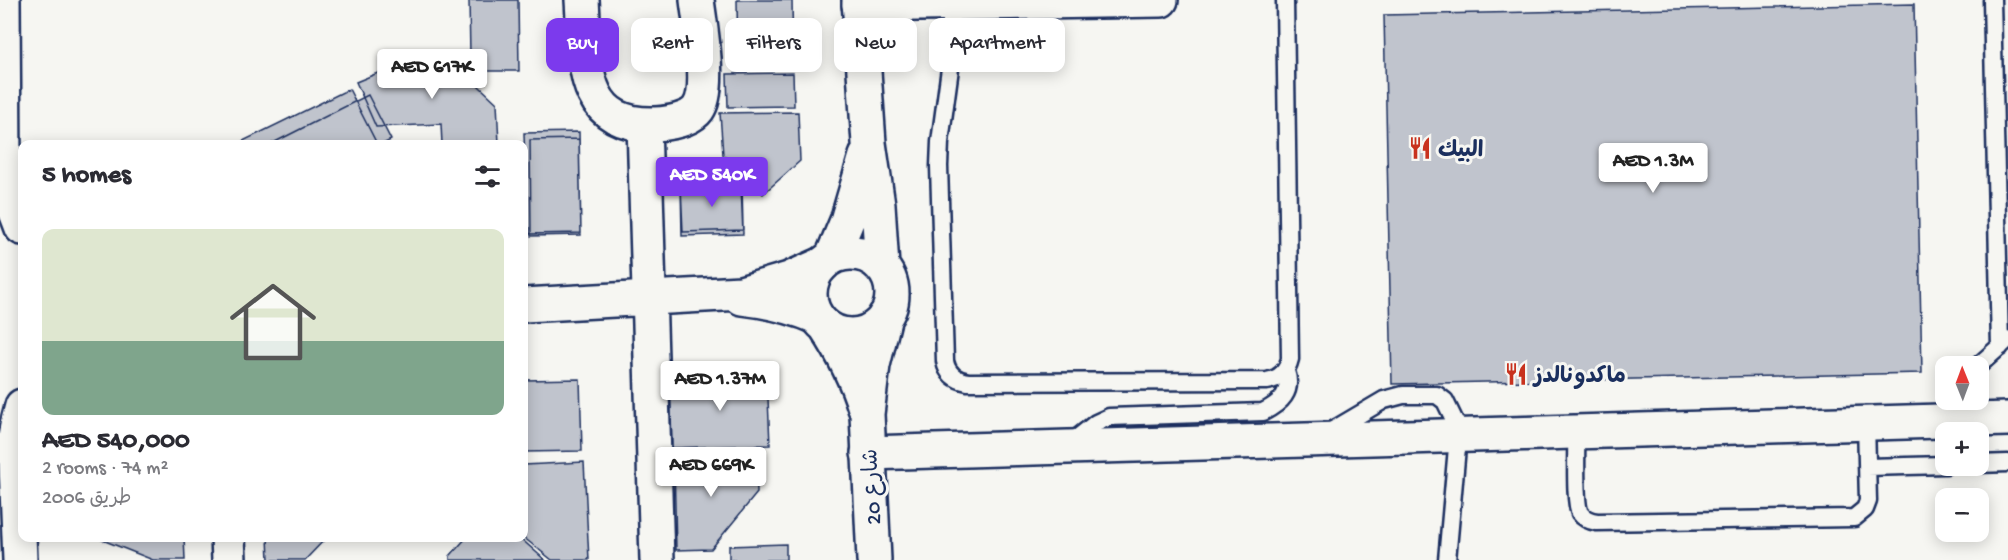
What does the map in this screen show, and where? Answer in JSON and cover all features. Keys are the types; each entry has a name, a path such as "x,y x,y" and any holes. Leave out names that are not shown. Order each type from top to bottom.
{"street":[{"path":"3,0 1,75 4,172 18,217"},
{"path":"582,0 587,68 590,85 598,102 611,114 626,123 644,124 664,124 684,119 698,109 704,91 705,73 697,0"},
{"path":"882,267 878,205 869,143 859,2 1161,0"},
{"path":"644,124 657,560"},
{"path":"821,322 811,304 810,289 814,276 827,261 847,221 869,143"},
{"path":"528,305 741,293 765,288 789,279 845,253 859,254 882,267 889,278 892,291 891,304 885,316 876,326 864,333 851,335 838,333 793,307 768,301 716,296"},
{"name":"شارع 20","path":"874,560 867,414 873,365 885,316"},
{"name":"شارع 20","path":"821,322 843,354 858,383 867,414"},
{"path":"868,453 1866,423 1960,411 2008,419"},
{"path":"18,421 15,440 18,512"},
{"path":"19,542 20,560"},
{"path":"228,542 229,560"}],"lane":[{"path":"1065,447 1096,423 1109,417 1263,412 1276,405 1286,394 1288,386 1286,370 1290,359 1285,0"},
{"path":"1989,356 2004,343 1992,0"},
{"path":"951,3 951,61 941,132 939,166 945,361 950,373 961,381 968,382 1267,381 1286,370"},
{"path":"1316,439 1384,400 1403,395 1437,395 1445,402 1460,436 1447,560"},
{"path":"1576,432 1579,510 1582,516 1597,522 1854,518 1865,509 1868,501 1866,423"},
{"path":"1989,464 2008,463"},
{"path":"1868,467 1935,465"}],"building":[{"path":"469,0 518,0 519,71 485,71 470,55"},
{"path":"737,0 792,0 792,18 737,18"},
{"path":"1914,4 1922,373 1392,384 1384,15"},
{"path":"424,54 445,54 497,103 499,140 442,140 441,124 376,127 356,82"},
{"path":"793,73 794,106 728,107 727,74"},
{"path":"349,89 375,140 245,140"},
{"path":"368,95 391,140 279,140"},
{"path":"798,112 800,161 763,194 723,155 720,113"},
{"path":"579,132 581,233 528,234 528,140 524,140 524,133"},
{"path":"579,139 581,235 531,236 530,140"},
{"path":"742,183 743,230 683,232 681,186"},
{"path":"741,185 743,234 682,236 681,187"},
{"path":"767,375 770,445 672,448 670,378"},
{"path":"580,379 582,451 528,452 528,380"},
{"path":"756,457 757,493 711,549 676,550 674,460"},
{"path":"584,462 589,560 552,560 528,541 528,465"},
{"path":"108,542 184,542 185,560 153,560"},
{"path":"268,542 322,542 305,560 269,560"},
{"path":"463,542 525,542 545,560 450,560 450,556"},
{"path":"786,544 786,560 729,560 729,546"}],"place":[{"name":"البيك","path":"1420,148"},
{"name":"ماكدونالدز","path":"1516,374"}]}
